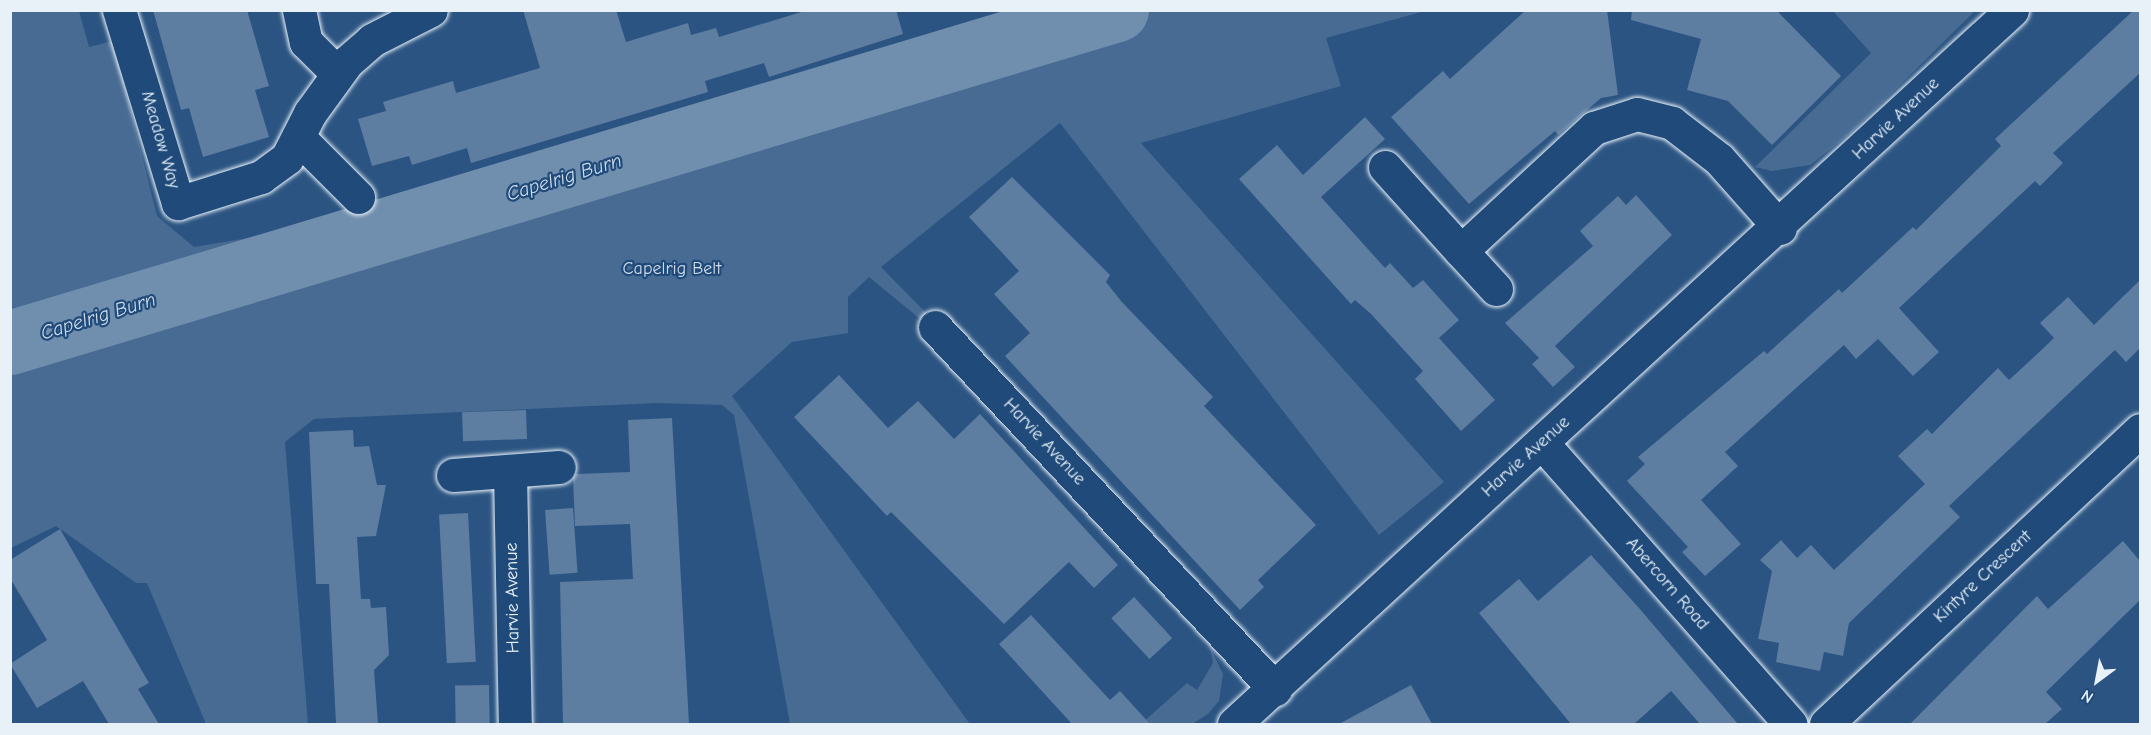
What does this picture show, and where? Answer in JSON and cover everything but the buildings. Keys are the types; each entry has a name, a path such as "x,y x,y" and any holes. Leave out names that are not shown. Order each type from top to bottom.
{"street":[{"name":"Meadow Way","path":"118,10 178,203 261,177 287,159 298,137 338,74 372,40 431,10"},
{"path":"299,10 306,42 338,74"},
{"name":"Harvie Avenue","path":"1234,724 1780,228 2012,10"},
{"path":"1461,250 1594,128 1636,114 1672,123 1719,159 1780,228"},
{"path":"298,137 358,197"},
{"path":"1385,167 1496,289"},
{"name":"Harvie Avenue","path":"935,327 1275,689"},
{"name":"Kintyre Crescent","path":"1826,724 2140,430"},
{"name":"Abercorn Road","path":"1542,443 1791,724"},
{"path":"453,475 559,467"},
{"name":"Harvie Avenue","path":"510,472 515,724"}],"green space":[{"name":"Capelrig Belt","path":"10,11 79,11 89,47 113,41 157,216 194,247 444,206 545,165 900,63 1044,11 1425,11 1326,38 1341,86 1141,143 1444,482 1379,535 1060,123 881,267 935,322 931,328 869,277 848,297 848,333 792,342 732,396 970,724 790,724 734,415 722,405 656,403 314,419 285,442 308,724 206,724 147,583 136,583 56,526 11,548"},
{"path":"1833,11 1975,11 1852,132 1810,165 1772,171 1755,167 1871,53"},
{"path":"1210,647 1223,674 1219,701 1208,714 1192,724 1141,724 1187,683 1197,690 1213,663"}],"waterway":[{"name":"Capelrig Burn","path":"10,343 1117,10"}]}
